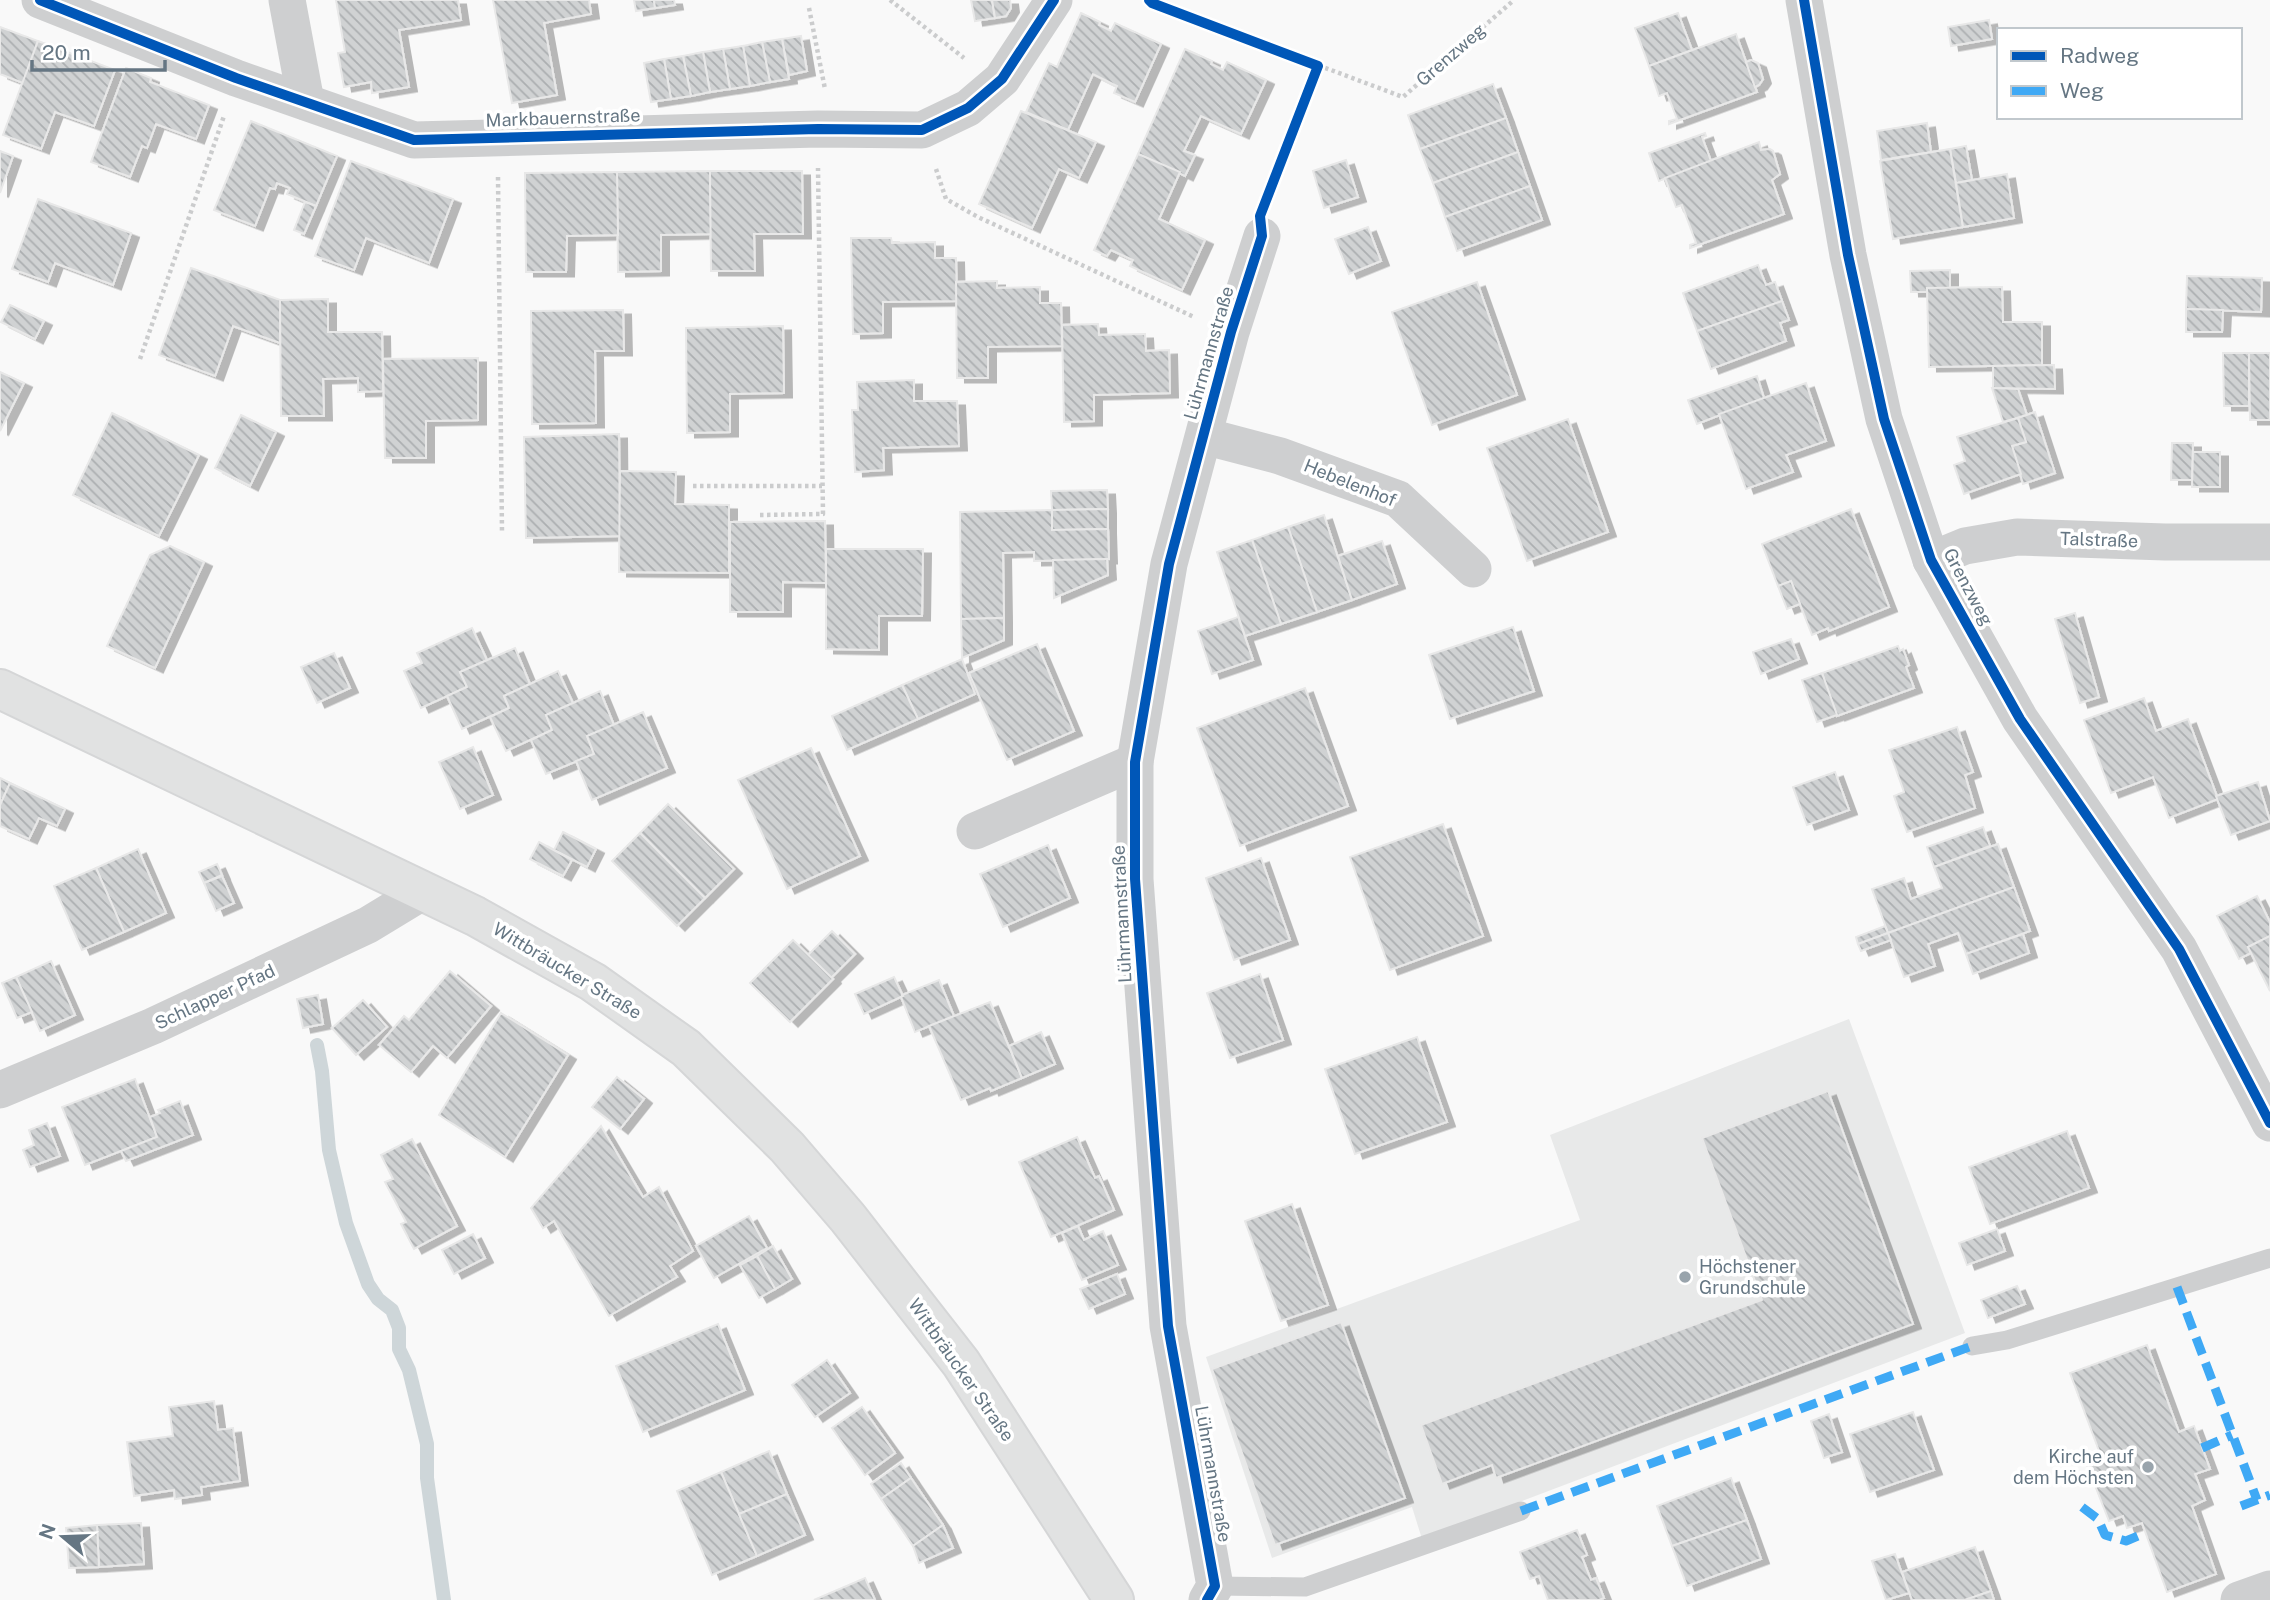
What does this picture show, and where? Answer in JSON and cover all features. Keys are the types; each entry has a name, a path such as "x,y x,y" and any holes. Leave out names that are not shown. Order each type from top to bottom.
{"main road":[{"name":"Wittbräucker Straße","path":"0,690 424,891 582,976 644,1016 695,1056 777,1138 848,1217 961,1363 1114,1600"}],"street":[{"name":"Markbauernstraße","path":"40,0 236,78 414,140 818,129 922,130 968,108 1002,79 1054,0"},
{"path":"287,0 306,102"},
{"name":"Grenzweg","path":"1804,0 1848,255 1884,419 1931,560 2020,719 2179,949 2267,1108"},
{"name":"Lührmannstraße","path":"1211,1593 1168,1326 1135,879 1135,762 1169,564 1231,332 1262,236"},
{"name":"Hebelenhof","path":"1204,436 1280,456 1398,499 1473,569"},
{"name":"Talstraße","path":"1931,560 1965,546 2017,537 2270,542"},
{"path":"975,831 1135,762"},
{"name":"Schlapper Pfad","path":"0,1090 153,1026 368,925 424,891"},
{"path":"2239,1600 2270,1589"}],"lane":[{"path":"1972,1346 2007,1340 2270,1258"},
{"path":"1211,1593 1305,1587 1521,1511"}],"path":[{"path":"891,0 967,60 1002,79"},
{"path":"809,8 825,93"},
{"path":"140,359 236,78"},
{"path":"760,515 823,514 818,129"},
{"path":"498,138 502,532"},
{"path":"693,486 822,486"}],"shaded area":[{"name":"Höchstener Grundschule","path":"1849,1019 1965,1333 1422,1539 1412,1507 1272,1558 1206,1357 1580,1220 1550,1135"}],"building":[{"path":"336,0 458,0 461,20 399,30 409,87 372,93 371,82 344,87 338,53 345,52"},
{"path":"493,0 589,0 591,14 544,23 557,95 512,103"},
{"path":"634,0 654,0 655,8 636,11"},
{"path":"654,0 674,0 675,5 655,8"},
{"path":"971,0 992,0 995,18 975,21"},
{"path":"992,0 1010,0 1011,8 1006,16 995,18"},
{"path":"1081,13 1111,31 1115,23 1161,44 1135,102 1114,93 1117,86 1093,74 1068,130 1026,112 1049,63 1057,67"},
{"path":"1678,13 1692,50 1649,66 1635,28"},
{"path":"1989,20 1992,39 1951,46 1948,27"},
{"path":"0,27 38,41 23,83 0,74"},
{"path":"1736,34 1757,92 1669,124 1669,121 1677,119 1667,93 1659,96 1649,66"},
{"path":"801,36 807,71 789,75 782,39"},
{"path":"782,39 789,79 770,82 762,42"},
{"path":"38,41 115,70 94,126 55,112 41,149 3,135"},
{"path":"762,42 770,82 750,86 743,46"},
{"path":"743,46 750,86 730,89 723,49"},
{"path":"723,49 730,89 710,92 703,52"},
{"path":"1185,49 1212,61 1211,64 1223,70 1227,62 1266,80 1241,134 1201,116 1184,151 1195,155 1185,176 1138,154"},
{"path":"703,52 710,92 691,96 683,56"},
{"path":"683,56 691,96 671,99 664,59"},
{"path":"664,59 671,99 651,102 644,63"},
{"path":"1751,60 1758,63 1763,79 1755,87 1746,62"},
{"path":"126,68 151,78 150,82 209,105 196,139 156,124 147,148 142,146 130,177 91,162"},
{"path":"1493,84 1506,118 1420,149 1408,115"},
{"path":"1021,111 1096,142 1079,178 1059,169 1032,228 979,204"},
{"path":"1506,118 1518,152 1433,183 1420,149"},
{"path":"251,121 337,156 316,206 287,194 290,188 277,183 275,189 270,188 255,226 214,210"},
{"path":"1927,123 1931,152 1881,160 1877,131"},
{"path":"1705,133 1706,136 1702,137 1711,161 1659,181 1649,153"},
{"path":"1759,142 1761,150 1773,151 1780,174 1772,180 1784,214 1690,248 1690,245 1696,243 1682,205 1676,207 1665,178"},
{"path":"1966,146 1972,180 1956,183 1950,149"},
{"path":"1950,149 1963,227 1893,239 1880,161"},
{"path":"0,151 13,156 0,193"},
{"path":"1518,152 1530,186 1445,217 1433,183"},
{"path":"1138,154 1180,172 1159,219 1205,240 1182,290 1130,266 1133,260 1111,250 1107,256 1094,250"},
{"path":"1346,160 1358,197 1324,208 1313,171"},
{"path":"351,161 453,199 429,263 366,238 354,270 315,256"},
{"path":"710,171 711,234 661,235 661,271 618,272 617,172"},
{"path":"710,171 802,171 803,234 754,234 755,271 711,271"},
{"path":"617,172 618,235 567,236 566,272 526,272 525,173"},
{"path":"2007,174 2014,218 1963,227 1956,183"},
{"path":"1530,186 1542,220 1457,251 1445,217"},
{"path":"38,199 131,233 113,285 55,263 48,282 12,269"},
{"path":"305,202 316,206 304,234 294,230"},
{"path":"1368,227 1381,261 1349,274 1335,239"},
{"path":"851,238 891,238 892,243 935,242 935,258 956,258 957,301 883,302 883,333 853,334"},
{"path":"1758,265 1766,285 1775,282 1782,301 1697,331 1683,293"},
{"path":"191,268 280,300 280,343 233,326 215,376 159,355"},
{"path":"1950,270 1950,288 1927,288 1928,292 1911,292 1910,271"},
{"path":"2187,276 2262,278 2261,312 2186,309"},
{"path":"997,281 997,288 1040,287 1040,303 1061,303 1062,346 988,347 988,378 957,378 956,282"},
{"path":"1477,282 1517,395 1432,425 1392,312"},
{"path":"2002,287 2003,322 2042,322 2042,365 1929,367 1927,288"},
{"path":"328,299 328,332 382,332 383,391 358,392 358,378 323,379 324,416 281,416 280,300"},
{"path":"1782,301 1789,320 1780,323 1786,341 1711,369 1697,331"},
{"path":"10,305 44,321 35,339 1,322"},
{"path":"2186,309 2223,310 2222,332 2186,332"},
{"path":"623,310 624,351 595,351 596,423 532,424 531,311"},
{"path":"1098,324 1099,335 1145,334 1146,351 1169,350 1170,393 1094,395 1094,421 1064,422 1062,325"},
{"path":"783,326 784,393 730,394 730,432 687,433 686,328"},
{"path":"2223,353 2249,353 2249,406 2224,406"},
{"path":"2249,353 2270,353 2270,420 2250,420"},
{"path":"478,358 478,420 426,421 426,458 385,458 383,359"},
{"path":"2054,365 2055,389 1993,388 1993,366"},
{"path":"0,372 24,383 0,431"},
{"path":"1757,376 1764,398 1697,424 1688,400"},
{"path":"914,380 914,401 957,401 959,446 883,448 884,470 855,472 852,410 858,410 857,382"},
{"path":"1806,383 1826,441 1786,455 1793,472 1746,489 1719,414"},
{"path":"1992,388 2018,389 2027,415 2003,422"},
{"path":"2035,412 2055,473 2023,484 2012,446 2026,442 2018,418"},
{"path":"112,413 199,455 159,536 73,495"},
{"path":"241,415 276,432 250,486 215,468"},
{"path":"2018,418 2026,442 2012,446 2021,474 1964,494 1954,465 1965,461 1957,437"},
{"path":"1568,419 1608,532 1527,561 1487,448"},
{"path":"619,434 620,536 526,538 524,437"},
{"path":"2172,443 2193,443 2192,480 2171,480"},
{"path":"2193,452 2220,452 2220,487 2192,487"},
{"path":"620,471 676,472 675,504 729,505 729,573 619,572"},
{"path":"1107,490 1108,509 1052,510 1051,491"},
{"path":"1108,509 1108,529 1052,530 1052,510"},
{"path":"1851,509 1889,607 1812,635 1791,581 1778,586 1762,544"},
{"path":"1052,510 1052,530 1108,529 1109,559 1034,561 1034,552 1003,553 1004,618 961,619 960,512"},
{"path":"1324,515 1352,600 1317,612 1288,527"},
{"path":"825,521 826,583 783,582 783,612 730,612 730,522"},
{"path":"1288,527 1317,612 1281,624 1252,540"},
{"path":"1252,540 1281,624 1245,636 1217,552"},
{"path":"1382,541 1397,584 1352,600 1338,556"},
{"path":"170,546 204,562 155,668 107,646 150,555"},
{"path":"826,549 923,549 922,616 879,616 879,650 826,649"},
{"path":"1107,559 1108,575 1054,598 1053,560"},
{"path":"1791,581 1800,604 1787,609 1778,586"},
{"path":"2075,613 2099,697 2080,703 2055,619"},
{"path":"1238,617 1253,660 1212,674 1198,631"},
{"path":"1004,618 1004,640 962,658 961,619"},
{"path":"1513,627 1534,691 1450,719 1429,655"},
{"path":"472,628 487,660 460,672 467,687 421,708 404,671 422,663 417,653"},
{"path":"1791,639 1799,659 1761,674 1753,652"},
{"path":"1037,644 1074,731 1007,760 969,673"},
{"path":"1898,646 1900,651 1903,649 1914,688 1837,716 1822,673"},
{"path":"515,648 530,684 504,696 509,708 462,729 447,696 467,687 460,672"},
{"path":"334,653 350,688 317,703 301,667"},
{"path":"962,659 975,694 918,719 902,685"},
{"path":"558,671 573,703 546,715 552,730 506,751 490,717 509,708 504,696"},
{"path":"1822,673 1837,715 1817,722 1802,680"},
{"path":"902,685 918,719 847,750 832,716"},
{"path":"1305,688 1348,806 1240,846 1197,728"},
{"path":"600,691 614,725 587,736 594,754 546,774 531,740 552,730 546,715"},
{"path":"2144,698 2156,731 2188,719 2218,799 2169,818 2153,777 2111,793 2084,720"},
{"path":"643,712 667,768 592,800 576,761 594,754 587,736"},
{"path":"1957,727 1973,772 1965,775 1975,808 1907,832 1894,796 1904,792 1889,750"},
{"path":"473,747 493,795 460,809 439,762"},
{"path":"811,748 860,856 787,889 738,780"},
{"path":"1835,772 1849,810 1807,825 1793,787"},
{"path":"0,778 10,783 0,805"},
{"path":"2258,782 2270,821 2231,835 2216,796"},
{"path":"10,783 65,809 57,826 39,818 29,839 0,826 0,805"},
{"path":"668,804 734,869 705,898 640,833"},
{"path":"1443,824 1483,936 1390,970 1350,857"},
{"path":"1983,827 1990,846 1934,867 1927,847"},
{"path":"563,832 596,849 587,867 554,850"},
{"path":"640,833 705,898 677,926 612,861"},
{"path":"539,842 572,860 563,876 530,859"},
{"path":"1998,844 2014,887 1888,933 1872,889 1904,878 1911,899 1942,888 1934,867"},
{"path":"1048,845 1070,898 1003,927 980,874"},
{"path":"138,849 166,913 124,932 96,868"},
{"path":"1261,858 1290,940 1234,960 1206,878"},
{"path":"217,864 222,875 204,883 199,872"},
{"path":"96,868 124,932 82,950 54,886"},
{"path":"222,876 234,903 216,911 204,883"},
{"path":"2014,887 2030,931 1966,954 1958,933 1928,944 1935,966 1904,977 1888,933"},
{"path":"2257,896 2270,922 2270,936 2248,947 2251,953 2239,959 2217,916"},
{"path":"1885,926 1888,933 1858,944 1856,937"},
{"path":"832,931 855,954 831,978 808,955"},
{"path":"1888,933 1891,940 1861,951 1858,944"},
{"path":"2023,934 2029,953 1973,974 1966,954"},
{"path":"2270,936 2270,991 2248,947"},
{"path":"793,940 833,979 790,1022 750,983"},
{"path":"51,961 75,1015 40,1031 16,977"},
{"path":"450,971 491,1006 447,1058 433,1046 411,1072 379,1045 404,1016 409,1020"},
{"path":"1260,974 1283,1040 1230,1058 1207,993"},
{"path":"16,977 32,1012 17,1018 2,983"},
{"path":"894,977 903,996 864,1014 855,994"},
{"path":"939,980 954,1016 915,1032 901,997"},
{"path":"318,995 323,1024 303,1028 297,999"},
{"path":"363,1000 387,1027 356,1055 332,1028"},
{"path":"990,1002 1022,1078 961,1100 929,1026"},
{"path":"501,1013 568,1055 505,1157 439,1115"},
{"path":"1041,1032 1055,1064 1022,1078 1009,1046"},
{"path":"1417,1037 1447,1122 1355,1154 1325,1069"},
{"path":"617,1077 644,1099 620,1129 592,1107"},
{"path":"135,1079 157,1137 85,1165 62,1107"},
{"path":"1828,1091 1913,1324 1496,1478 1492,1465 1442,1484 1421,1425 1762,1300 1702,1138"},
{"path":"180,1101 193,1135 126,1161 121,1151 157,1137 150,1117 160,1113 158,1110"},
{"path":"47,1123 60,1156 30,1167 23,1150 34,1145 29,1130"},
{"path":"601,1126 643,1197 659,1187 693,1251 670,1266 677,1277 609,1316 554,1221 543,1228 531,1208"},
{"path":"2067,1131 2089,1188 1990,1224 1969,1167"},
{"path":"1077,1137 1095,1178 1099,1176 1114,1210 1051,1237 1019,1162"},
{"path":"412,1139 457,1226 414,1249 401,1224 406,1222 385,1182 393,1179 381,1155"},
{"path":"1292,1204 1328,1305 1281,1321 1245,1221"},
{"path":"749,1216 767,1248 714,1278 696,1246"},
{"path":"1078,1226 1084,1240 1103,1231 1118,1265 1082,1280 1062,1233"},
{"path":"1997,1229 2005,1251 1967,1265 1959,1243"},
{"path":"473,1234 485,1258 454,1274 442,1250"},
{"path":"773,1246 792,1279 775,1289 757,1256"},
{"path":"757,1256 775,1289 759,1298 740,1265"},
{"path":"1117,1274 1125,1294 1089,1309 1080,1289"},
{"path":"2017,1286 2025,1304 1988,1318 1981,1300"},
{"path":"1341,1322 1405,1498 1275,1545 1212,1369"},
{"path":"718,1324 745,1390 643,1432 616,1366"},
{"name":"Kirche auf dem Höchsten","path":"2147,1345 2179,1432 2194,1426 2210,1469 2195,1474 2205,1500 2192,1506 2216,1574 2167,1592 2142,1523 2127,1528 2123,1516 2109,1521 2087,1465 2102,1459 2070,1373"},
{"path":"827,1360 850,1393 815,1417 792,1385"},
{"path":"214,1401 218,1430 233,1428 240,1481 201,1487 202,1495 175,1499 174,1490 134,1496 127,1442 173,1436 169,1407"},
{"path":"862,1407 895,1453 865,1475 832,1428"},
{"path":"1913,1412 1934,1470 1870,1492 1850,1434"},
{"path":"1829,1414 1842,1452 1824,1458 1811,1421"},
{"path":"769,1451 787,1494 739,1514 721,1472"},
{"path":"901,1463 911,1478 881,1499 871,1484"},
{"path":"721,1472 757,1556 712,1575 677,1491"},
{"path":"911,1478 943,1525 913,1546 881,1499"},
{"path":"1731,1478 1747,1520 1672,1546 1657,1506"},
{"path":"787,1494 805,1535 757,1556 739,1514"},
{"path":"1747,1520 1761,1559 1687,1586 1672,1546"},
{"path":"141,1523 144,1564 99,1567 97,1525"},
{"path":"97,1525 99,1567 69,1568 66,1528"},
{"path":"943,1525 953,1548 919,1563 913,1546"},
{"path":"1577,1530 1587,1555 1582,1557 1591,1580 1596,1578 1604,1598 1548,1600 1539,1576 1530,1579 1520,1552"},
{"path":"1975,1547 1991,1591 1965,1600 1912,1600 1902,1572"},
{"path":"1895,1554 1909,1593 1886,1600 1872,1561"},
{"path":"865,1578 875,1600 814,1600"},
{"path":"1991,1591 1994,1600 1965,1600"}],"waterway":[{"path":"317,1045 329,1150 346,1223 368,1284 378,1299 392,1310 399,1328 399,1349 409,1370 427,1444 427,1478 444,1600"}],"marked path":[{"path":"2177,1287 2257,1500"},
{"path":"1521,1511 1972,1346"},
{"path":"2202,1448 2232,1435"},
{"path":"2241,1506 2270,1495"},
{"path":"2082,1507 2098,1519 2105,1535 2126,1541 2145,1533"}],"cycle path":[{"path":"40,0 236,78 414,140 818,129 922,130 968,108 1002,79 1054,0"},
{"path":"1149,0 1318,66 1260,216 1262,236 1231,332 1169,564 1135,762 1135,879 1168,1326 1215,1586 1207,1600"},
{"path":"1804,0 1848,255 1884,419 1931,560 2020,719 2179,949 2270,1123"}],"place":[{"name":"Höchstener Grundschule","path":"1685,1277"},
{"name":"Kirche auf dem Höchsten","path":"2148,1467"}]}
